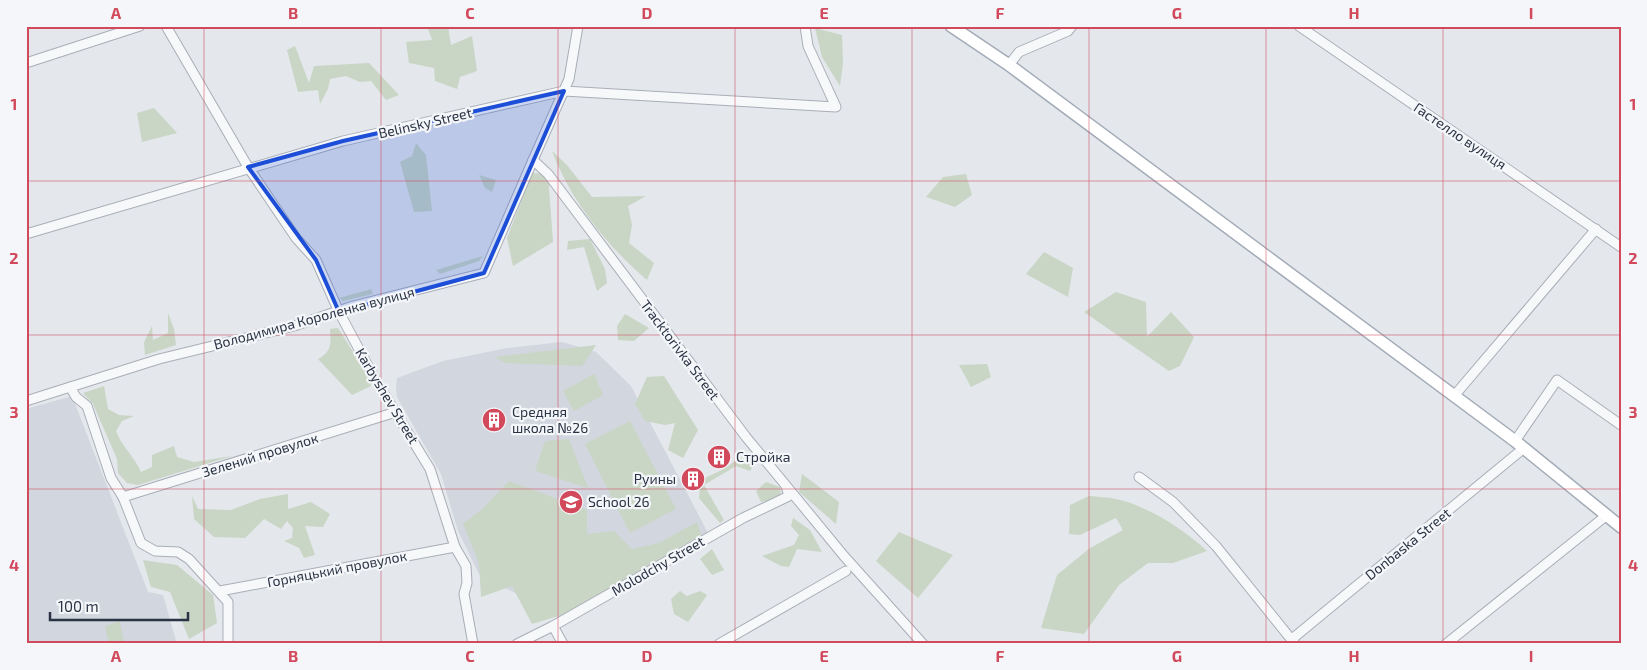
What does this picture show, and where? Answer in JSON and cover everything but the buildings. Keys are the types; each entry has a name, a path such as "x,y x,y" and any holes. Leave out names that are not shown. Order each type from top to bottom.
{"main road":[{"path":"952,26 1009,65 1520,444 1621,527"}],"street":[{"path":"26,63 140,26"},
{"name":"Karbyshev Street","path":"166,26 248,167 296,238 316,260 339,312 430,469 455,547 466,566 467,582 464,594 473,644"},
{"path":"533,160 569,79 578,26"},
{"name":"Belinsky Street","path":"26,234 248,167 343,141 564,91 836,108 808,46 805,26"},
{"path":"1009,65 1019,52 1068,31 1072,26"},
{"name":"Гастелло вулиця","path":"1299,26 1621,247"},
{"name":"Володимира Короленка вулиця","path":"26,401 158,359 294,326 484,273 533,160"},
{"name":"Tracktorivka Street","path":"533,160 548,174 694,370 844,556 920,643"},
{"path":"1454,396 1596,229"},
{"name":"Donbaska Street","path":"1294,642 1520,444 1557,380 1621,425"},
{"path":"70,387 76,396 87,406 111,478 123,497 141,543 155,552 178,552 189,558 228,602 228,644"},
{"name":"Зелений провулок","path":"123,497 396,412"},
{"path":"1139,477 1173,502 1216,546 1294,642"},
{"name":"Molodchy Street","path":"517,644 553,626 743,518 789,496 785,483"},
{"path":"1446,644 1607,515"},
{"name":"Горняцький провулок","path":"220,591 455,547"},
{"path":"719,644 846,571"},
{"path":"553,626 563,644"}],"highlighted area":[{"path":"564,91 484,273 339,312 316,260 248,167 343,141"}],"shaded area":[{"name":"School 26","path":"562,342 596,352 631,386 708,533 562,618 479,574 458,531 441,474 397,397 396,386 397,378 443,361 507,348"},
{"path":"72,396 148,592 163,595 177,644 26,644 26,409"}],"green space":[{"path":"427,26 448,26 451,45 472,36 477,71 460,77 457,89 435,81 434,68 409,63 406,42 432,40"},
{"path":"815,28 842,35 843,63 840,86 822,57"},
{"path":"295,46 309,83 314,66 369,63 399,95 386,100 371,81 360,82 346,76 330,79 328,89 320,104 318,90 298,92 287,50"},
{"path":"154,108 177,133 142,142 137,113"},
{"path":"416,143 426,155 432,211 414,212 400,162 412,156"},
{"path":"552,151 567,165 592,197 646,196 628,206 632,225 629,243 654,263 647,280 618,252 591,221 569,187"},
{"path":"532,173 548,174 553,242 513,266 507,238"},
{"path":"966,174 972,195 955,207 926,197 943,177"},
{"path":"479,175 496,180 492,192 485,188"},
{"path":"590,239 605,269 607,283 597,291 584,247 567,250 568,241"},
{"path":"1044,252 1073,268 1068,297 1026,274"},
{"path":"483,256 479,261 440,274 436,270"},
{"path":"371,289 373,294 343,301 339,298"},
{"path":"1116,292 1146,302 1147,337 1171,312 1194,337 1180,366 1169,371 1084,312"},
{"path":"168,313 174,329 176,345 145,355 144,342 152,326 153,340 168,333"},
{"path":"625,314 649,328 634,341 618,340 617,326"},
{"path":"338,328 364,369 371,386 352,395 318,359 330,347 330,329"},
{"path":"596,345 582,366 506,363 495,357"},
{"path":"987,364 991,377 971,387 959,365"},
{"path":"594,374 603,395 574,411 563,391"},
{"path":"664,376 698,430 683,458 668,450 675,423 665,425 645,421 635,404 647,377"},
{"path":"104,386 108,409 119,415 134,416 122,421 116,431 141,472 152,467 152,455 174,446 177,457 194,462 232,456 138,485 127,483 118,473 117,459 93,404 83,393"},
{"path":"630,421 676,509 630,533 585,444"},
{"path":"569,439 588,488 535,471 545,441"},
{"path":"740,457 755,462 750,471 736,466 704,485 724,520 720,523 699,498 701,480 724,469"},
{"path":"802,474 839,502 836,524 799,492"},
{"path":"509,481 587,510 587,534 614,531 632,549 659,543 697,522 701,535 562,615 532,624 512,586 481,597 479,563 463,524 481,510"},
{"path":"766,482 780,487 781,497 761,502 756,491"},
{"path":"288,494 288,509 311,502 330,514 323,527 305,526 315,555 304,558 299,548 284,541 292,538 293,528 287,521 281,529 264,519 245,538 214,537 194,519 192,496 198,509 231,510 260,499"},
{"path":"1089,496 1116,499 1140,507 1164,519 1207,551 1173,563 1148,563 1119,585 1084,634 1041,628 1057,575 1090,548 1123,530 1116,518 1080,535 1069,534 1070,505"},
{"path":"793,518 810,530 822,552 797,549 789,567 781,566 762,556 794,545 799,535 791,526"},
{"path":"899,532 953,555 918,598 876,561"},
{"path":"712,549 724,570 712,575 700,559"},
{"path":"143,560 177,565 213,595 217,623 189,639 170,592 151,587"},
{"path":"680,591 687,596 700,591 707,595 688,622 674,614 671,599"},
{"path":"120,621 124,644 109,644 105,626"}],"place":[{"name":"Средняя школа №26","path":"494,420"},
{"name":"Стройка","path":"719,457"},
{"name":"Руины","path":"693,479"},
{"name":"School 26","path":"571,502"}]}
